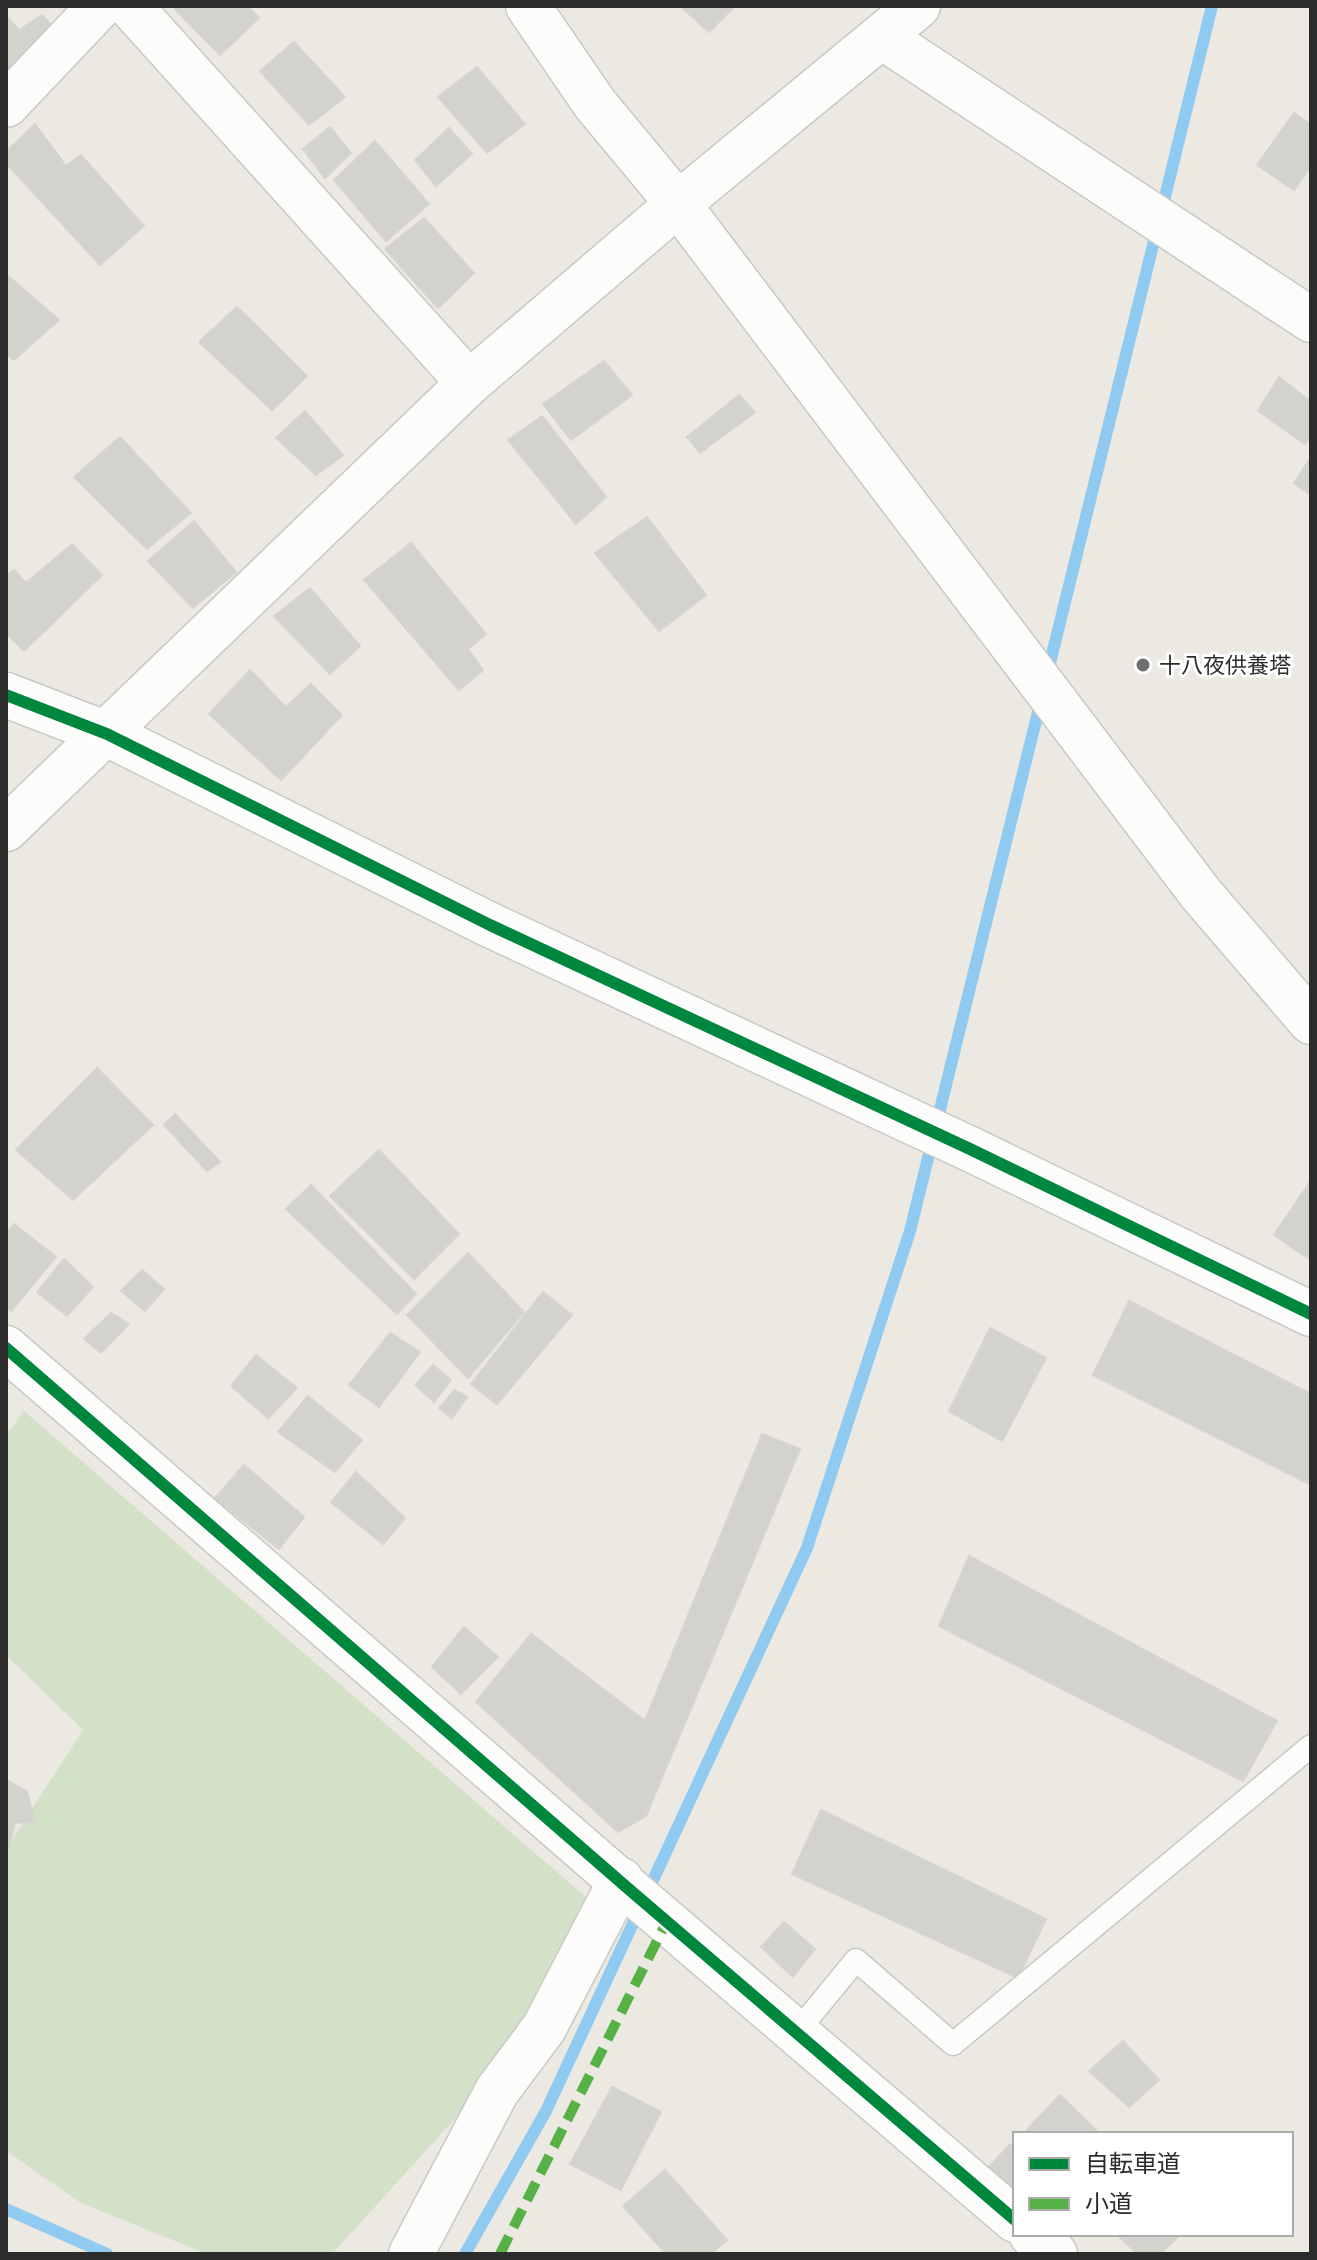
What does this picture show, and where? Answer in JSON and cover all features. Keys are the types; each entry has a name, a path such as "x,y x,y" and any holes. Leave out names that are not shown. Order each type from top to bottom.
{"street":[{"path":"6,105 100,6"},
{"path":"130,6 469,383"},
{"path":"528,6 595,104 678,204 1201,894 1311,1022"},
{"path":"6,829 469,383 678,204 918,6"},
{"path":"882,37 1311,320"},
{"path":"6,695 107,734 490,925 970,1149 1311,1314"},
{"path":"6,1348 1013,2218"},
{"path":"411,2254 497,2091 637,1896"},
{"path":"1033,2236 1055,2254"}],"lane":[{"path":"796,2033 856,1960 953,2044 1311,1746"}],"green space":[{"path":"24,1411 587,1898 556,1969 482,2089 332,2254 207,2254 81,2203 6,2151 6,1849 83,1730 6,1655 6,1435"}],"building":[{"path":"172,6 248,6 259,18 220,55"},
{"path":"680,6 735,6 709,32"},
{"path":"42,15 58,33 6,78 6,16 19,30"},
{"path":"294,42 345,97 309,125 260,71"},
{"path":"477,67 525,124 487,153 438,97"},
{"path":"1294,113 1311,125 1311,166 1294,190 1257,165"},
{"path":"35,124 66,166 81,155 144,226 100,265 6,163 6,152"},
{"path":"330,127 351,153 325,178 303,149"},
{"path":"449,128 472,154 436,186 415,160"},
{"path":"375,141 429,204 386,241 334,180"},
{"path":"424,218 474,273 438,308 385,249"},
{"path":"6,274 59,320 14,360 6,353"},
{"path":"237,307 307,376 272,410 199,342"},
{"path":"604,361 632,395 571,440 543,404"},
{"path":"1279,377 1311,402 1311,436 1305,444 1258,411"},
{"path":"739,395 755,412 700,453 687,437"},
{"path":"305,411 343,455 316,475 276,438"},
{"path":"542,416 606,497 576,524 508,440"},
{"path":"120,437 191,513 147,549 74,477"},
{"path":"1311,457 1311,495 1294,483"},
{"path":"647,517 706,595 659,631 595,553"},
{"path":"194,521 236,572 193,608 148,561"},
{"path":"411,543 486,634 468,649 483,670 459,690 364,580"},
{"path":"72,544 102,575 24,651 6,633 6,577 14,570 26,583"},
{"path":"310,588 360,646 330,674 274,616"},
{"path":"250,670 286,707 311,684 342,715 281,780 209,714"},
{"path":"97,1068 153,1125 73,1200 16,1150"},
{"path":"175,1114 220,1162 207,1171 164,1125"},
{"path":"379,1150 459,1234 414,1279 330,1196"},
{"path":"1311,1180 1311,1260 1274,1235"},
{"path":"311,1185 416,1294 397,1314 286,1209"},
{"path":"14,1224 56,1257 11,1311 6,1307 6,1234"},
{"path":"468,1253 524,1312 468,1378 407,1315"},
{"path":"64,1259 93,1287 67,1316 37,1292"},
{"path":"142,1270 164,1289 145,1311 121,1291"},
{"path":"543,1292 572,1315 497,1404 471,1384"},
{"path":"1129,1301 1311,1394 1311,1485 1093,1375"},
{"path":"111,1313 129,1324 101,1353 84,1339"},
{"path":"990,1328 1046,1358 1002,1441 949,1411"},
{"path":"390,1333 420,1352 379,1407 349,1385"},
{"path":"256,1355 297,1388 268,1418 231,1386"},
{"path":"433,1365 451,1380 434,1402 415,1385"},
{"path":"455,1390 467,1397 452,1418 439,1408"},
{"path":"308,1396 362,1440 335,1472 278,1432"},
{"path":"762,1434 800,1449 646,1816 618,1832 476,1702 531,1634 645,1721"},
{"path":"244,1465 304,1517 279,1549 215,1498"},
{"path":"356,1472 405,1518 383,1544 331,1502"},
{"path":"969,1556 1277,1721 1243,1781 939,1626"},
{"path":"464,1627 498,1657 461,1694 432,1667"},
{"path":"6,1779 27,1792 35,1821 15,1823 6,1858"},
{"path":"821,1810 1046,1919 1018,1978 792,1874"},
{"path":"784,1922 815,1949 793,1977 761,1947"},
{"path":"1123,2041 1159,2080 1129,2107 1089,2071"},
{"path":"612,2087 661,2112 621,2190 570,2164"},
{"path":"1060,2095 1098,2132 1025,2132"},
{"path":"1010,2144 1013,2146 1013,2188 987,2169"},
{"path":"665,2170 727,2240 711,2254 666,2254 623,2206"},
{"path":"1118,2236 1179,2236 1160,2254 1138,2254"}],"waterway":[{"path":"1047,675 1212,6"},
{"path":"465,2254 546,2111 807,1548 910,1231 1041,700"},
{"path":"6,2209 107,2254"}],"marked path":[{"path":"500,2254 667,1921"}],"cycle path":[{"path":"6,695 107,734 490,925 970,1149 1311,1314"},
{"path":"6,1348 1013,2218"}],"place":[{"name":"十八夜供養塔","path":"1143,665"}]}
